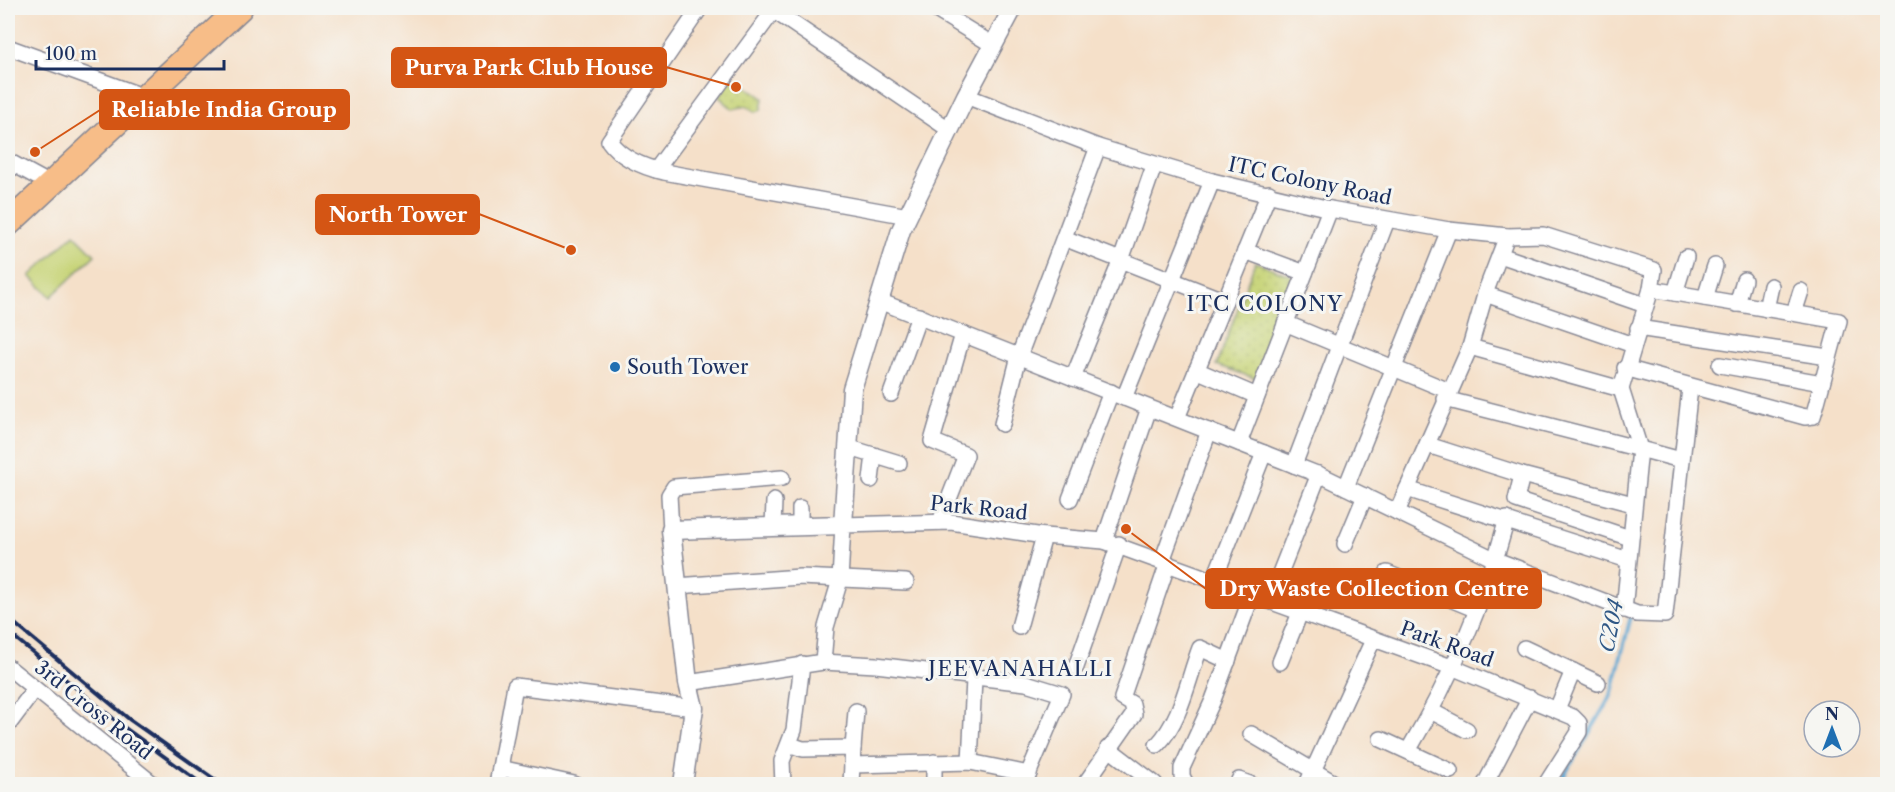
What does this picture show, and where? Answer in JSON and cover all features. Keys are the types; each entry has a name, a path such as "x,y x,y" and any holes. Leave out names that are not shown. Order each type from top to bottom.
{"main road":[{"path":"8,210 222,8"},
{"path":"8,224 240,8"}],"street":[{"path":"700,8 609,141 616,151 643,167 656,170 908,216"},
{"path":"933,8 993,45"},
{"path":"823,662 826,627 840,580 852,389 908,216 966,96 1013,8"},
{"path":"656,170 772,9 950,130"},
{"path":"8,47 134,93"},
{"name":"ITC Colony Road","path":"966,96 1098,147 1154,166 1212,181 1387,220 1507,236 1543,235 1654,270 1651,289"},
{"path":"1002,424 1019,356 1098,147"},
{"path":"8,161 41,179"},
{"path":"1073,378 1121,260 1154,166"},
{"path":"1070,498 1171,280 1212,181"},
{"path":"1177,418 1269,193"},
{"path":"1239,443 1330,209"},
{"path":"1294,465 1387,220"},
{"path":"1346,487 1449,230"},
{"path":"1396,512 1470,347 1485,294 1507,236"},
{"path":"1064,238 1225,301"},
{"path":"1245,251 1305,273"},
{"path":"1500,255 1645,305"},
{"path":"1675,293 1686,257"},
{"path":"1705,298 1715,266"},
{"path":"1737,304 1744,280"},
{"path":"1766,309 1771,286"},
{"path":"1625,368 1690,388 1805,417 1813,416 1839,321 1651,289 1625,368 1621,390 1640,449 1628,560 1629,612"},
{"path":"1794,313 1801,291"},
{"path":"1485,294 1633,345"},
{"path":"879,301 1319,474 1496,560 1629,612 1665,615 1690,388"},
{"path":"891,394 919,316"},
{"path":"1285,323 1394,369 1447,395 1681,460"},
{"path":"1638,328 1828,357"},
{"path":"940,522 966,456 932,441 963,334"},
{"path":"1470,347 1621,390"},
{"path":"1720,365 1822,383"},
{"path":"1196,370 1257,396"},
{"path":"1076,667 1149,408"},
{"path":"1085,784 1108,748 1134,714 1132,704 1122,698 1209,431"},
{"path":"1428,445 1522,474 1633,504"},
{"path":"847,447 899,463"},
{"path":"1214,580 1264,453"},
{"path":"871,480 874,455"},
{"path":"1269,601 1319,474"},
{"path":"1522,474 1516,500 1630,538"},
{"path":"683,784 694,708 688,683 676,586 669,495 674,486 782,478"},
{"path":"1407,489 1492,517 1507,519 1628,560"},
{"path":"1345,544 1365,496"},
{"path":"773,527 774,501"},
{"path":"800,508 800,527"},
{"path":"1408,751 1454,668 1496,560 1507,519"},
{"name":"Park Road","path":"843,525 940,522 1112,543 1454,668 1557,708 1576,719 1580,727 1577,737 1546,784"},
{"path":"671,530 843,525"},
{"path":"1018,627 1044,536"},
{"path":"1387,573 1477,610"},
{"path":"676,586 800,577 906,582"},
{"path":"1181,782 1185,759 1213,700 1252,595"},
{"path":"1280,662 1300,613"},
{"path":"1307,784 1373,640"},
{"path":"1157,745 1165,737 1174,720 1200,648 1227,661"},
{"path":"1524,648 1598,683"},
{"path":"688,683 823,662 876,665 974,679 1026,683 1062,694 1027,779 970,762 852,765"},
{"path":"783,784 782,761 791,745 802,664"},
{"name":"3rd Cross Road","path":"8,667 153,784"},
{"path":"1557,708 1573,671"},
{"path":"970,762 974,679"},
{"path":"497,784 515,686 694,708"},
{"path":"8,725 35,689"},
{"path":"1485,784 1530,698"},
{"path":"851,784 856,711"},
{"path":"1431,711 1467,730"},
{"path":"1251,734 1336,784"},
{"path":"1381,739 1450,771"},
{"path":"791,745 803,749 853,748"},
{"path":"1108,748 1155,784"},
{"path":"934,762 934,784"},
{"path":"500,768 574,784"}],"green space":[{"path":"732,77 763,98 761,110 756,112 746,106 733,109 719,97"},
{"path":"74,234 95,255 51,297 30,276"},
{"path":"1255,262 1295,277 1257,379 1217,365"}],"waterway":[{"name":"C204","path":"1559,784 1611,696 1631,616"}],"railway":[{"path":"8,618 129,719 221,784"},
{"path":"8,632 121,725 202,784"}],"place":[{"name":"Purva Park Club House","path":"736,87"},
{"name":"Reliable India Group","path":"35,152"},
{"name":"North Tower","path":"571,250"},
{"name":"South Tower","path":"615,367"},
{"name":"Dry Waste Collection Centre","path":"1126,529"}],"district":[{"name":"ITC COLONY","path":"1265,303"},
{"name":"JEEVANAHALLI","path":"1021,668"}]}
